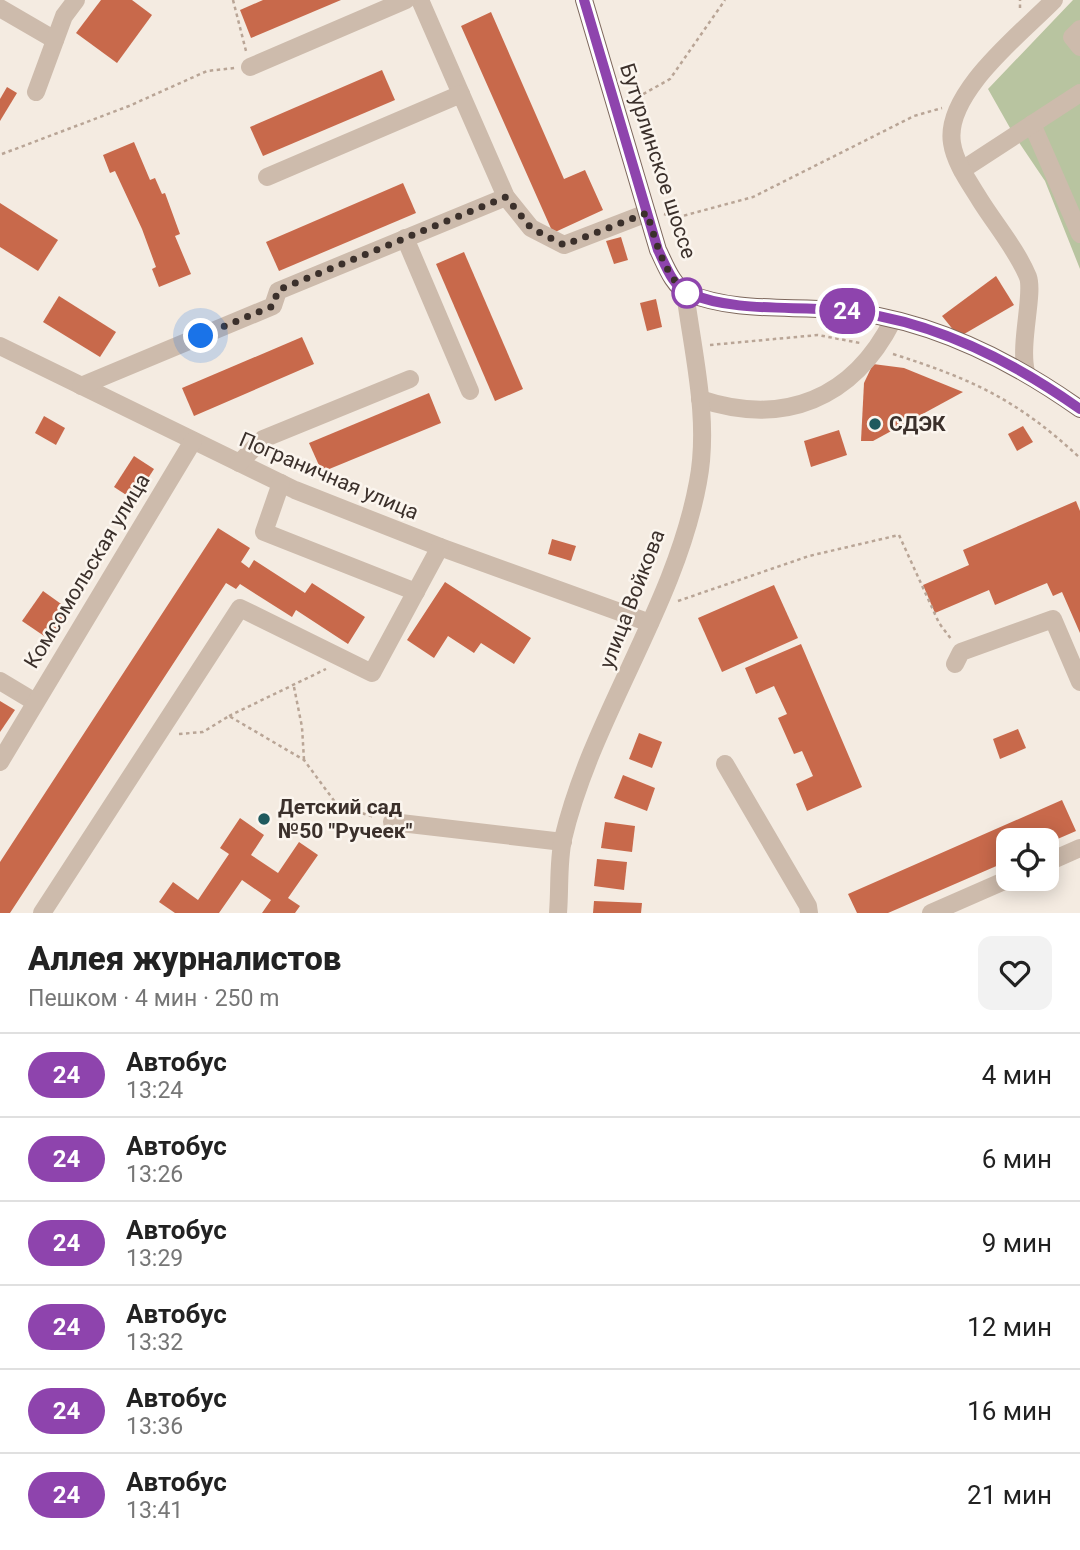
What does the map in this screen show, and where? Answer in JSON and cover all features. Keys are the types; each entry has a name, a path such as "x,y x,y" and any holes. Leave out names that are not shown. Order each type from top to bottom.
{"main road":[{"name":"Бутурлинское шоссе","path":"584,0 658,250 671,275 685,292 720,302 839,310 893,320 953,337 1026,372 1080,409"}],"street":[{"path":"36,92 64,16 76,0"},
{"path":"250,67 406,0"},
{"path":"420,0 506,197 531,228 564,245 648,216"},
{"path":"1026,372 1022,356 1029,279 962,170 952,143 952,122 958,103 975,82 1054,0"},
{"path":"0,8 55,40"},
{"path":"1080,29 1072,37 1080,47"},
{"path":"962,170 1080,93"},
{"path":"267,177 461,94"},
{"path":"1032,124 1080,234"},
{"path":"80,386 273,306 278,290 506,197"},
{"path":"405,238 470,391"},
{"name":"улица Войкова","path":"558,913 563,842 576,793 653,616 676,557 698,482 702,438 700,400 685,292"},
{"path":"700,400 733,411 781,409 827,396 877,349 893,320"},
{"name":"Пограничная улица","path":"0,345 281,484 440,547 653,616"},
{"path":"239,463 263,439 410,379"},
{"name":"Комсомольская улица","path":"0,762 193,441"},
{"path":"281,484 264,532 416,592"},
{"path":"42,913 240,608 372,673 440,547"},
{"path":"958,658 1053,620 1080,682"},
{"path":"0,681 35,702"},
{"path":"725,764 808,906 809,913"},
{"path":"392,822 563,842"},
{"path":"1059,857 1080,848"},
{"path":"931,913 996,884"}],"path":[{"path":"2,153 129,106 208,71 250,67 233,0"},
{"path":"616,109 670,79 725,0"},
{"path":"648,216 661,213 675,218 753,197 914,116 958,103"},
{"path":"692,347 818,335 847,339 956,374 1006,398 1080,458"},
{"path":"653,616 809,556 899,535 958,658"},
{"path":"158,735 203,732 229,716 344,659"},
{"path":"294,686 302,727 304,760"},
{"path":"229,716 304,760 338,806 392,822"}],"green space":[{"path":"1073,0 1080,0 1080,269 1045,181 1014,135 988,89"}],"building":[{"path":"101,0 132,0 152,15 117,63 76,33"},
{"path":"263,0 341,0 251,38 240,10"},
{"path":"491,12 564,179 585,170 603,210 553,233 461,26"},
{"path":"382,70 395,100 263,156 250,127"},
{"path":"7,87 17,93 0,121 0,99"},
{"path":"134,142 150,180 155,178 162,194 165,193 180,234 175,236 191,274 159,287 152,269 156,267 142,229 115,171 110,173 103,155"},
{"path":"403,183 416,213 279,271 266,242"},
{"path":"0,203 58,240 38,271 0,247"},
{"path":"621,237 628,260 614,264 606,241"},
{"path":"464,252 523,389 495,401 436,264"},
{"path":"996,276 1014,305 959,337 942,316"},
{"path":"59,296 116,332 100,357 43,322"},
{"path":"656,299 662,327 647,331 640,303"},
{"path":"302,337 314,364 194,416 182,388"},
{"path":"873,364 904,368 963,392 873,441 861,441 864,383"},
{"path":"429,393 441,423 322,472 309,443"},
{"path":"44,416 65,428 56,445 35,433"},
{"path":"1023,426 1033,442 1017,451 1008,434"},
{"path":"839,430 847,455 811,467 804,441"},
{"path":"134,456 154,469 134,500 114,487"},
{"path":"1076,501 1080,511 1080,633 1062,592 1053,596 1047,583 995,605 989,590 935,613 923,585 969,565 963,550"},
{"path":"218,528 250,548 241,562 249,568 254,560 305,593 312,583 365,617 348,644 296,610 292,617 240,584 236,589 226,583 10,913 0,913 0,862"},
{"path":"552,539 576,546 571,561 548,554"},
{"path":"445,582 531,638 514,664 481,643 474,653 448,636 434,658 407,640"},
{"path":"774,585 798,638 722,672 698,618"},
{"path":"43,591 71,611 50,640 22,621"},
{"path":"801,644 862,787 807,811 796,784 813,776 802,751 794,754 778,718 787,714 774,686 756,694 745,668"},
{"path":"0,701 15,710 0,732"},
{"path":"1018,729 1026,748 1000,759 993,739"},
{"path":"639,733 662,742 652,768 629,759"},
{"path":"623,775 655,788 647,811 614,798"},
{"path":"1062,800 1076,831 1059,838 1059,828 998,828"},
{"path":"240,818 264,835 251,855 278,873 299,842 318,855 288,898 300,906 295,913 262,913 271,900 242,880 219,913 175,913 159,902 173,882 198,900 229,854 220,848"},
{"path":"605,822 635,826 632,852 601,848"},
{"path":"996,829 996,866 888,913 857,913 848,894"},
{"path":"597,859 627,862 624,890 594,886"},
{"path":"594,901 642,903 641,913 593,913"}],"bus line":[{"name":"24","path":"584,0 658,250 671,275 685,292 720,302 839,310 893,320 953,337 1030,374 1080,409"}],"place":[{"name":"СДЭК","path":"875,424"},
{"name":"Детский сад №50 \"Ручеек\"","path":"264,819"}],"route":[{"path":"201,336 273,306 278,290 506,197 531,228 564,245 647,213 658,250 671,275 687,293"}]}
